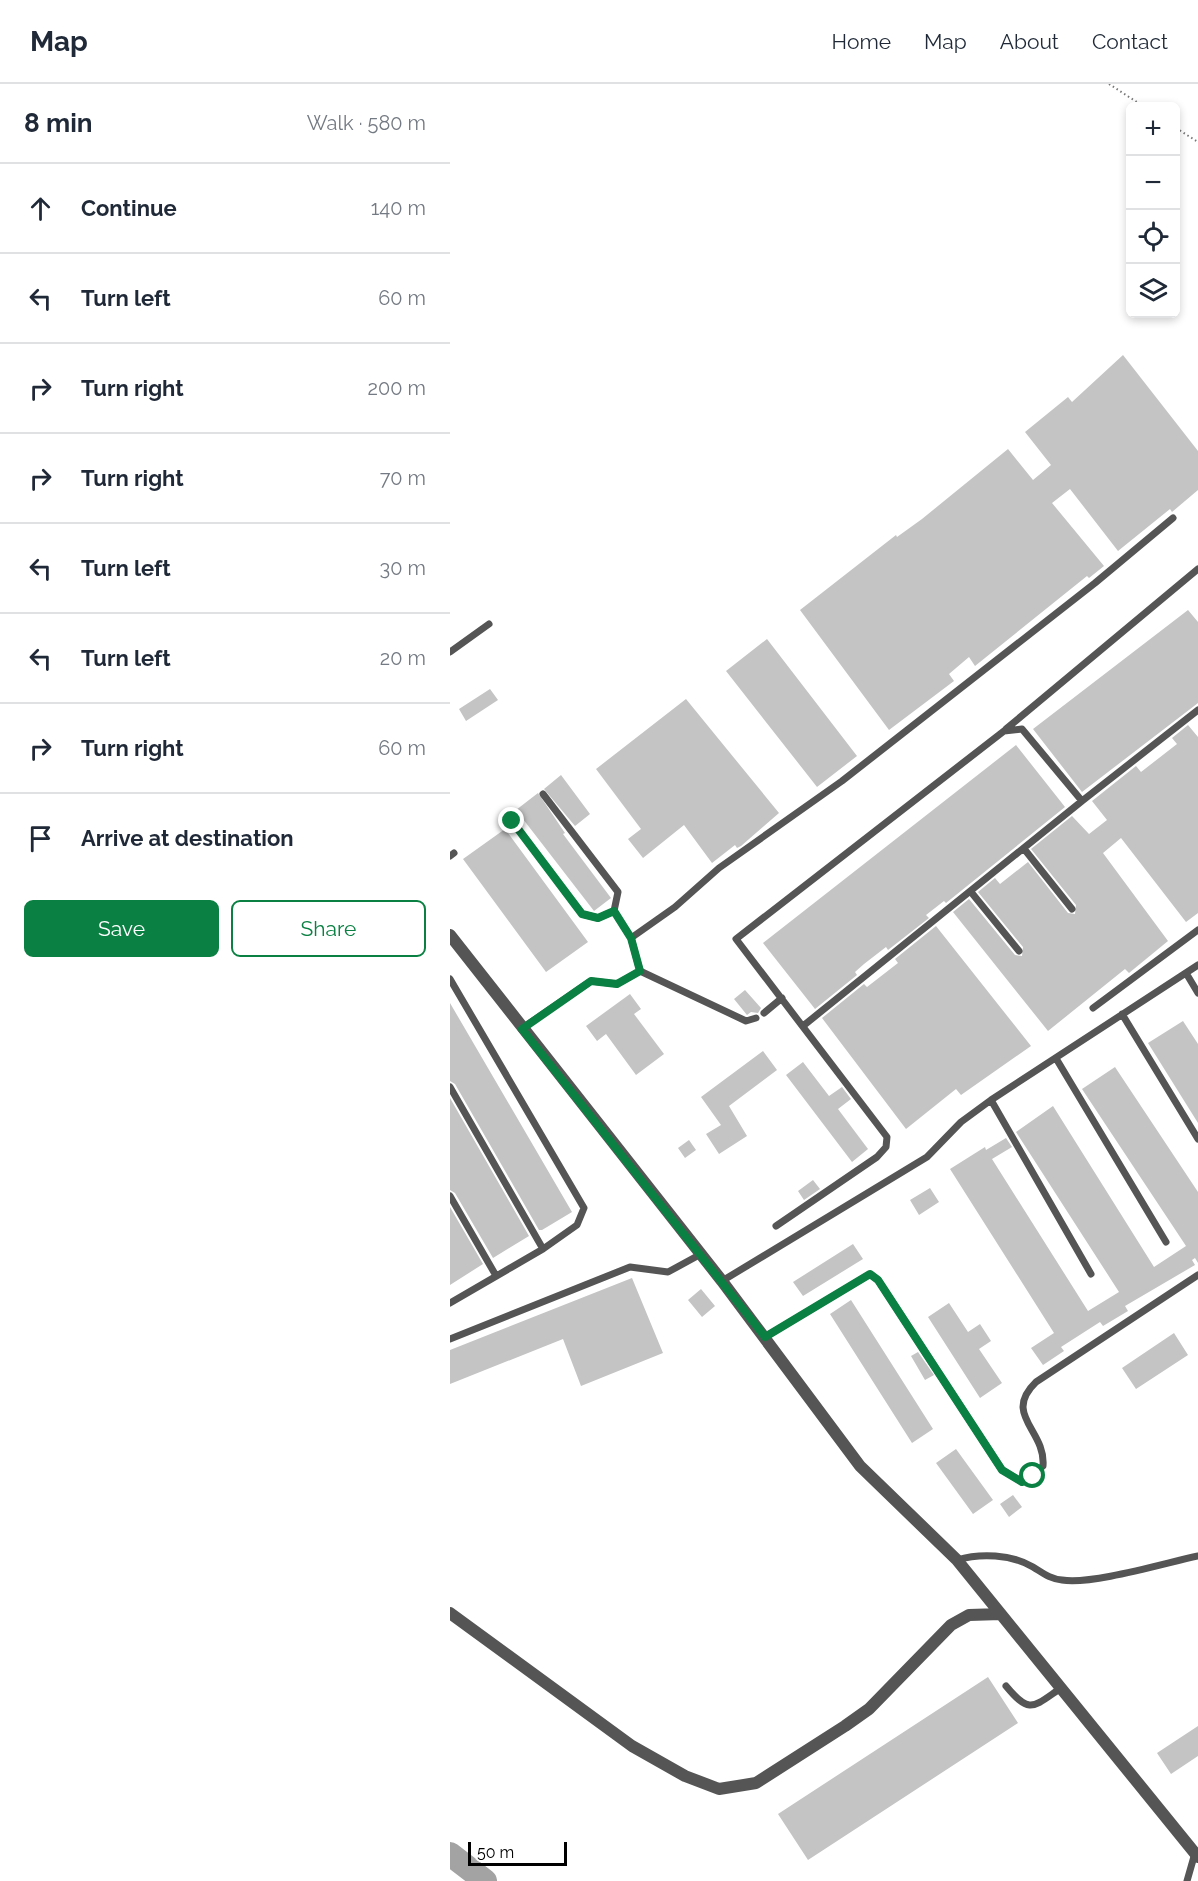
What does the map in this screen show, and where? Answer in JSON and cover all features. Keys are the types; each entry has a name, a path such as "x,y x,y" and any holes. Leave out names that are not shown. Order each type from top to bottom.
{"street":[{"path":"450,935 722,1281 860,1466 957,1560 1197,1855"},
{"path":"450,1613 632,1746 685,1776 719,1789 756,1783 845,1726 869,1709 951,1625 969,1615 1001,1614"}],"lane":[{"path":"631,938 675,907 719,868 842,781 1095,583 1173,518"},
{"path":"776,1226 877,1157 886,1147 887,1137 736,939 1004,731 1198,569"},
{"path":"450,652 489,624"},
{"path":"803,1026 1198,710"},
{"path":"1004,731 1022,729 1082,801"},
{"path":"543,794 618,892 614,911 631,938 640,971 746,1021 756,1018"},
{"path":"512,821 582,914 598,918 614,911"},
{"path":"1025,850 1072,909"},
{"path":"971,892 1019,951"},
{"path":"1094,1008 1198,930"},
{"path":"722,1281 927,1157 961,1122 991,1100 1057,1060 1122,1014 1198,965"},
{"path":"522,1029 591,981 617,984 640,971"},
{"path":"1186,973 1198,993"},
{"path":"450,979 584,1208 577,1225 543,1249 495,1274 450,1303"},
{"path":"764,1013 782,998"},
{"path":"1122,1014 1198,1139"},
{"path":"1057,1060 1166,1242"},
{"path":"450,1087 543,1249"},
{"path":"991,1100 1091,1274"},
{"path":"450,1196 495,1274"},
{"path":"450,1339 630,1267 668,1272 701,1254"},
{"path":"765,1337 870,1274 878,1280 1002,1470 1022,1482 1043,1466 1044,1457 1024,1413 1022,1403 1024,1393 1036,1382 1198,1275"},
{"path":"957,1560 976,1555 1000,1557 1032,1566 1046,1576 1079,1581 1198,1556"},
{"path":"1006,1686 1020,1703 1028,1707 1035,1706 1061,1688"},
{"path":"1187,1881 1197,1855"}],"path":[{"path":"1109,84 1137,102"},
{"path":"1180,131 1198,142"}],"building":[{"path":"1123,355 1198,451 1198,490 1172,512 1170,509 1118,551 1070,489 1052,503 1104,566 1089,578 1087,576 975,666 969,657 949,674 954,681 889,730 800,610 896,535 897,537 922,519 1008,449 1033,480 1051,465 1025,432 1068,397 1072,402"},
{"path":"1188,610 1198,622 1198,703 1082,792 1033,729"},
{"path":"767,639 857,756 817,787 726,671"},
{"path":"490,689 498,700 466,721 459,709"},
{"path":"686,699 779,813 741,846 737,848 735,845 712,863 684,825 643,858 628,839 641,829 596,769"},
{"path":"1188,725 1198,737 1198,913 1186,922 1121,838 1103,853 1168,941 1129,973 1125,969 1048,1031 953,912 969,899 1015,955 1022,956 1023,947 978,892 995,878 1000,884 1028,862 1068,913 1075,914 1076,905 1031,849 1072,816 1089,834 1107,820 1092,801 1136,766 1141,772 1177,744 1172,738"},
{"path":"1016,745 1065,807 946,903 944,901 926,915 929,918 888,950 886,947 864,964 855,972 857,975 815,1009 763,943"},
{"path":"561,775 590,814 575,826 544,789"},
{"path":"538,793 565,833 563,834 611,898 594,911 516,810"},
{"path":"505,829 588,942 546,972 463,859"},
{"path":"936,926 1031,1046 961,1095 956,1089 906,1129 822,1018 864,984 867,987 898,963 895,959"},
{"path":"745,990 761,1008 758,1013 751,1012 747,1015 734,999"},
{"path":"630,994 641,1009 634,1014 664,1054 636,1075 606,1034 597,1041 586,1026"},
{"path":"450,1003 572,1212 542,1230 539,1230 455,1084 450,1081"},
{"path":"1183,1021 1198,1044 1198,1123 1148,1043"},
{"path":"763,1051 777,1070 729,1106 747,1136 719,1154 706,1134 721,1125 701,1097"},
{"path":"803,1062 829,1096 842,1087 851,1099 838,1109 868,1149 852,1162 786,1075"},
{"path":"1115,1067 1198,1192 1198,1263 1195,1258 1192,1260 1195,1265 1125,1306 1128,1311 1103,1326 1100,1322 1061,1347 1064,1351 1043,1365 1031,1348 1054,1333 950,1169 985,1147 986,1150 1006,1138 1012,1147 992,1159 1088,1311 1119,1292 1016,1132 1053,1106 1154,1267 1186,1246 1082,1089"},
{"path":"450,1098 529,1236 493,1258 455,1193 450,1190"},
{"path":"689,1140 696,1150 685,1158 678,1148"},
{"path":"813,1180 820,1189 804,1200 798,1191"},
{"path":"930,1188 939,1202 919,1215 910,1200"},
{"path":"450,1207 483,1264 450,1285"},
{"path":"853,1244 863,1259 803,1296 793,1282"},
{"path":"632,1278 663,1353 581,1386 563,1339 450,1384 450,1350"},
{"path":"701,1289 715,1306 702,1317 688,1300"},
{"path":"851,1300 933,1429 912,1443 830,1314"},
{"path":"949,1303 968,1332 980,1324 991,1341 979,1349 1002,1383 980,1398 928,1317"},
{"path":"1174,1333 1188,1355 1136,1389 1122,1368"},
{"path":"918,1352 934,1375 925,1380 911,1356"},
{"path":"956,1449 993,1500 973,1514 936,1463"},
{"path":"1013,1495 1022,1507 1009,1517 1000,1504"},
{"path":"988,1677 1018,1723 808,1860 778,1814"},
{"path":"1198,1726 1198,1756 1171,1774 1157,1753"}],"waterway":[{"path":"450,1854 485,1881"}],"route":[{"path":"512,821 582,914 592,919 614,911 631,938 640,971 617,984 591,981 572,991 522,1029 765,1337 863,1275 870,1274 878,1280 1002,1470 1022,1482 1033,1476"}]}
